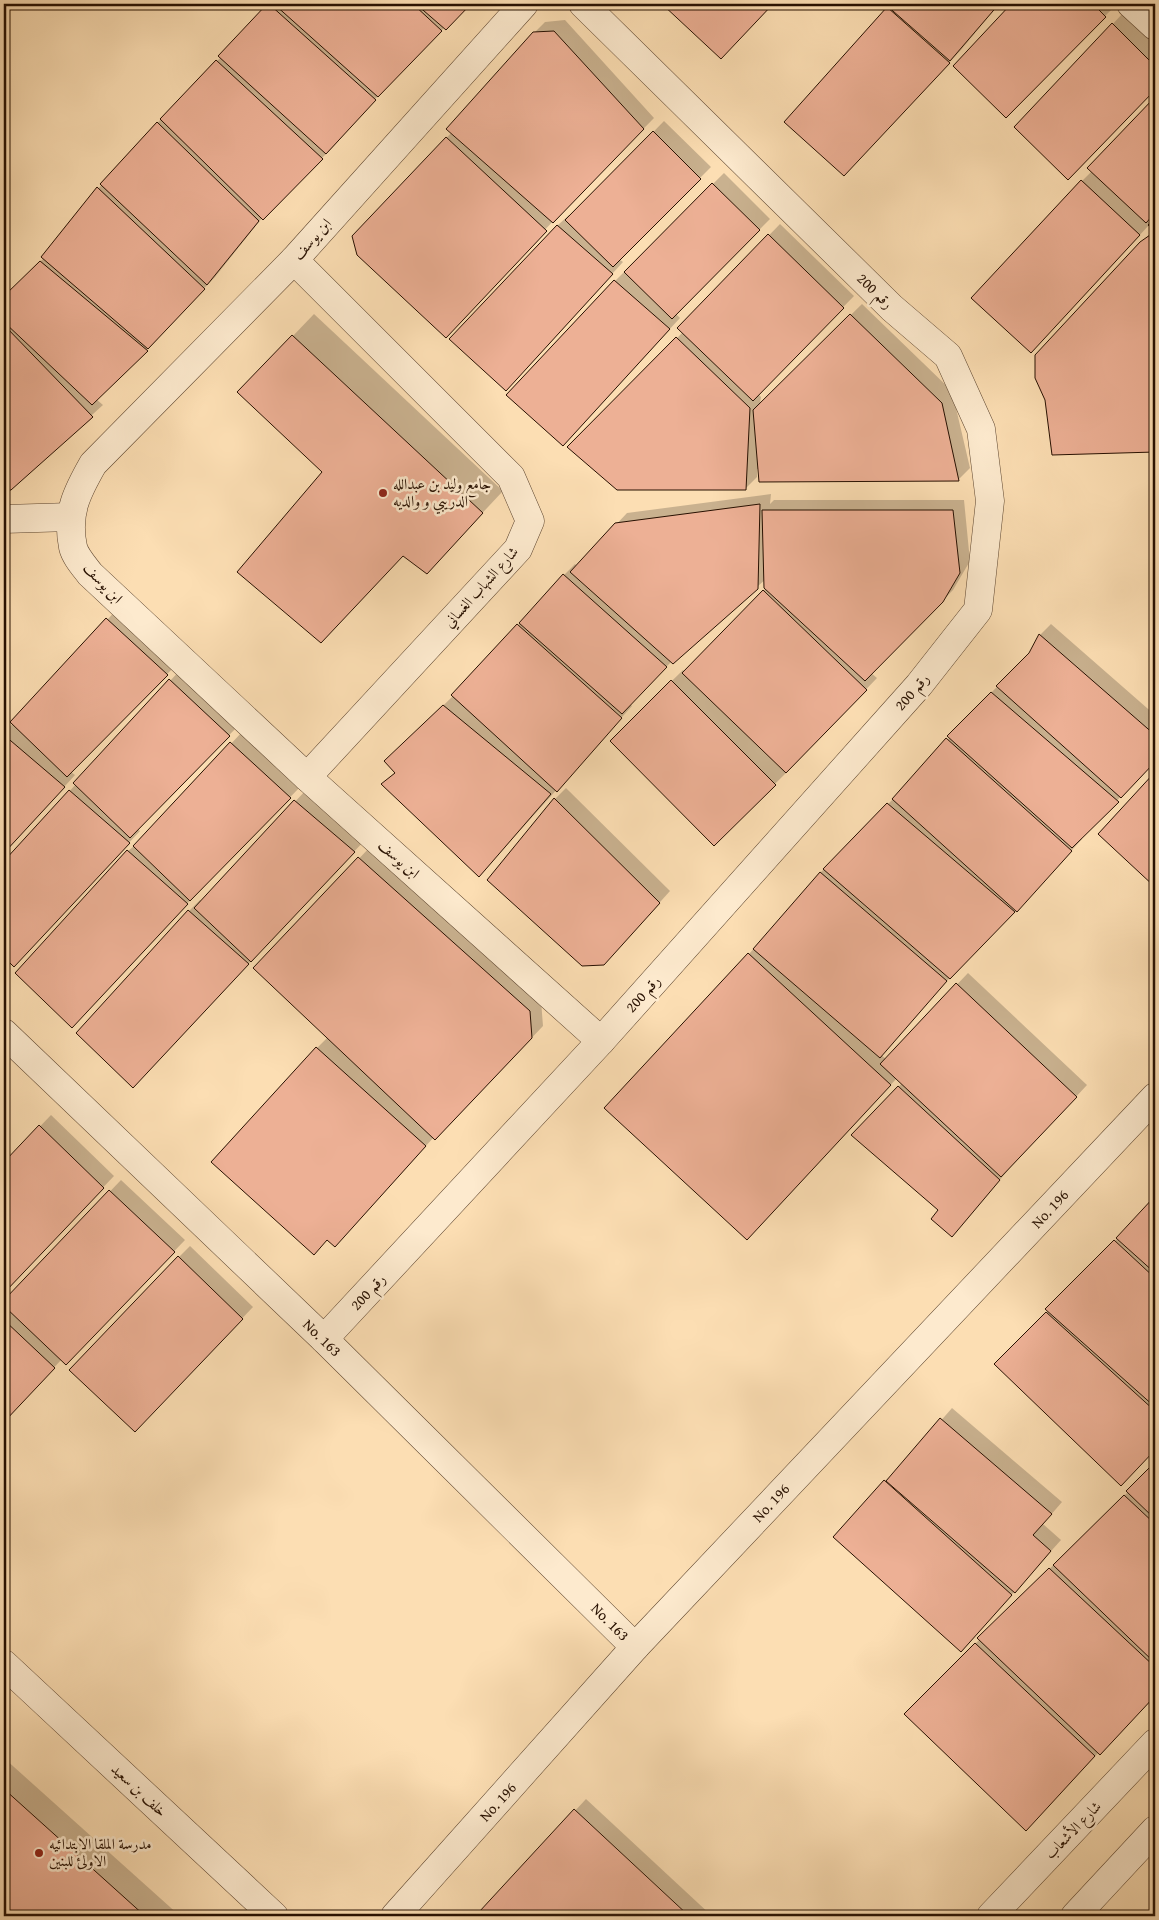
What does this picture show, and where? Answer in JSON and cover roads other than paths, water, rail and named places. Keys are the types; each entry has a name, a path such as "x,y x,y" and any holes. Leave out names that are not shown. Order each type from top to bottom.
{"street":[{"name":"ابن يوسف","path":"524,4 294,260 93,464 77,492 71,517 73,548 90,574 307,777 601,1041"},
{"name":"رقم 200","path":"324,1339 601,1041 919,685 978,610 990,501 981,429 948,356 892,308 583,4"},
{"path":"1131,4 1155,26"},
{"name":"شارع الشهاب الغساني","path":"294,260 511,477 530,521 518,550 307,777"},
{"path":"4,519 71,517"},
{"name":"No. 163","path":"4,1033 324,1339 635,1647"},
{"name":"No. 196","path":"395,1916 635,1647 1155,1097"},
{"name":"خلف بن سعيد","path":"4,1664 274,1916"},
{"name":"شارع الأشعاب","path":"991,1916 1155,1744"},
{"path":"1075,1916 1155,1830"}],"place":[{"name":"جامع وليد بن عبدالله الدريبي و والديه","path":"383,493"},
{"name":"مدرسة الملقا الابتدائيه الاولئ للبنين","path":"39,1853"}]}
